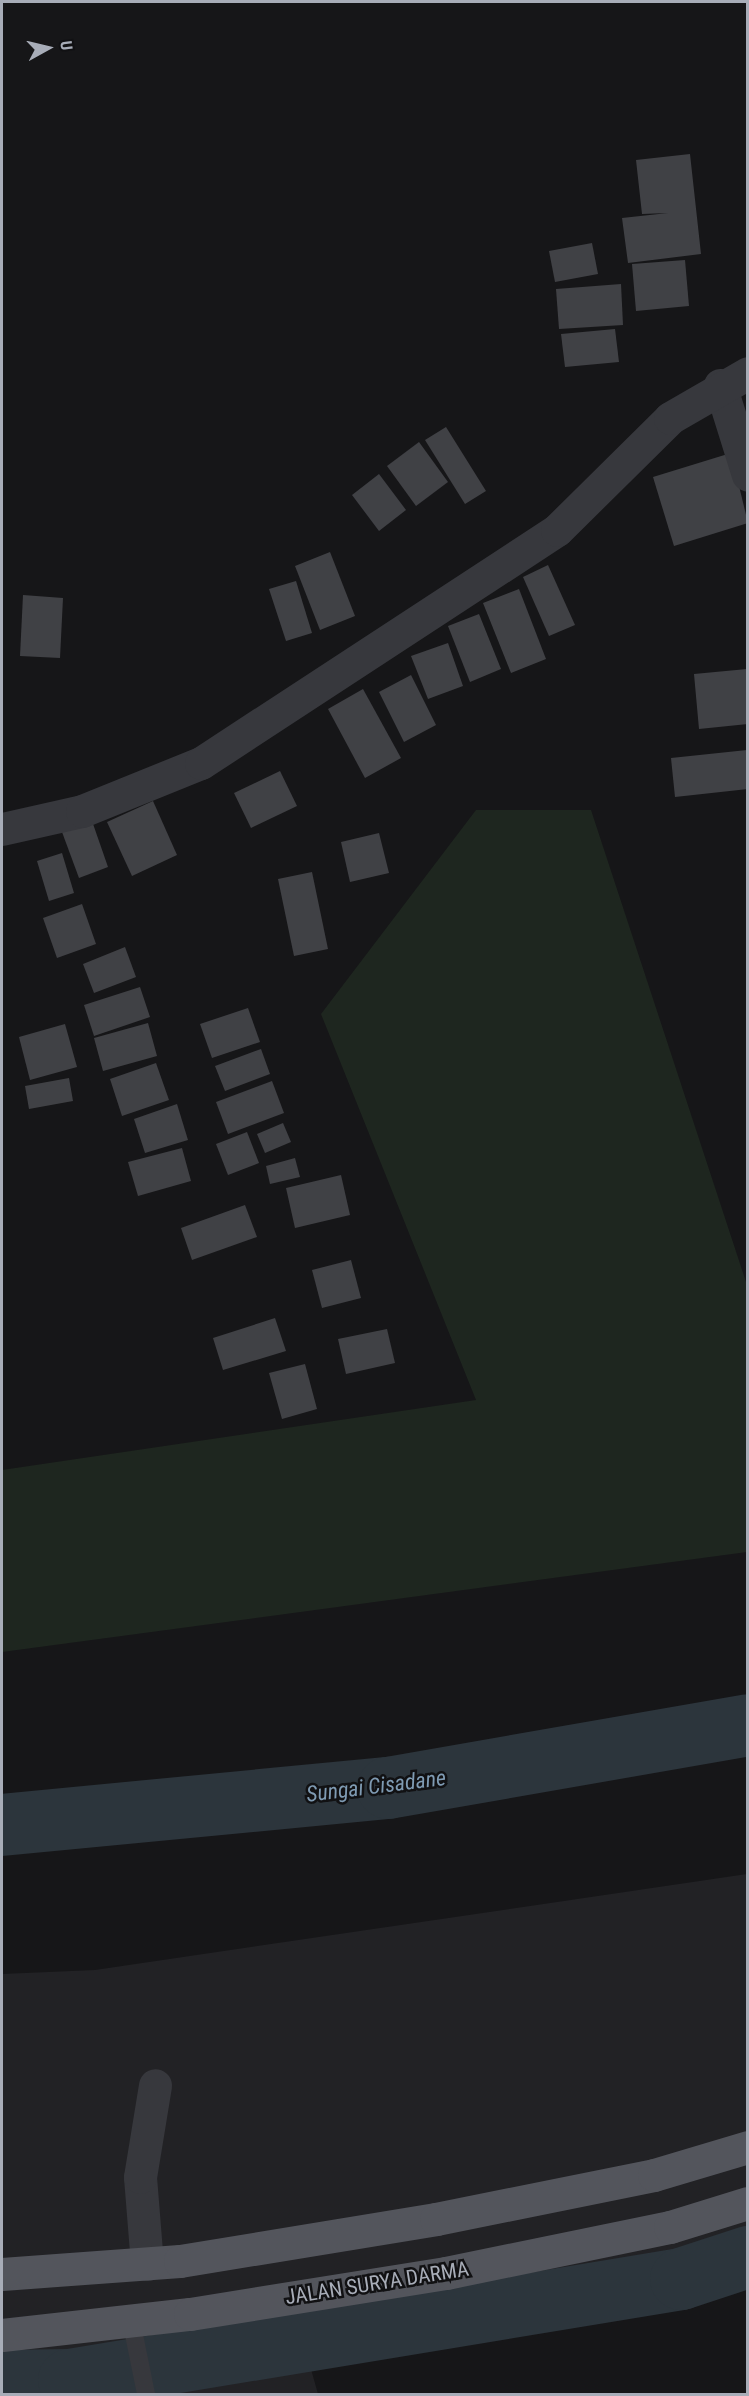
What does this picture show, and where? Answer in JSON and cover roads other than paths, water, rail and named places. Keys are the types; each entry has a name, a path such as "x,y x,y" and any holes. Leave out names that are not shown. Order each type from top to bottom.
{"main road":[{"path":"2,2274 147,2264 436,2218 654,2175 747,2147"},
{"name":"JALAN SURYA DARMA","path":"2,2335 132,2329 446,2273 670,2227 747,2203"}],"street":[{"path":"2,829 82,811 201,763 557,530 670,418 734,379 747,475"},
{"path":"147,2264 140,2177 155,2085"}],"lane":[{"path":"132,2329 139,2377 146,2394"}],"waterway":[{"name":"Sungai Cisadane","path":"2,1825 388,1788 748,1725"},
{"path":"2,2381 69,2380 681,2279 748,2257"}]}
